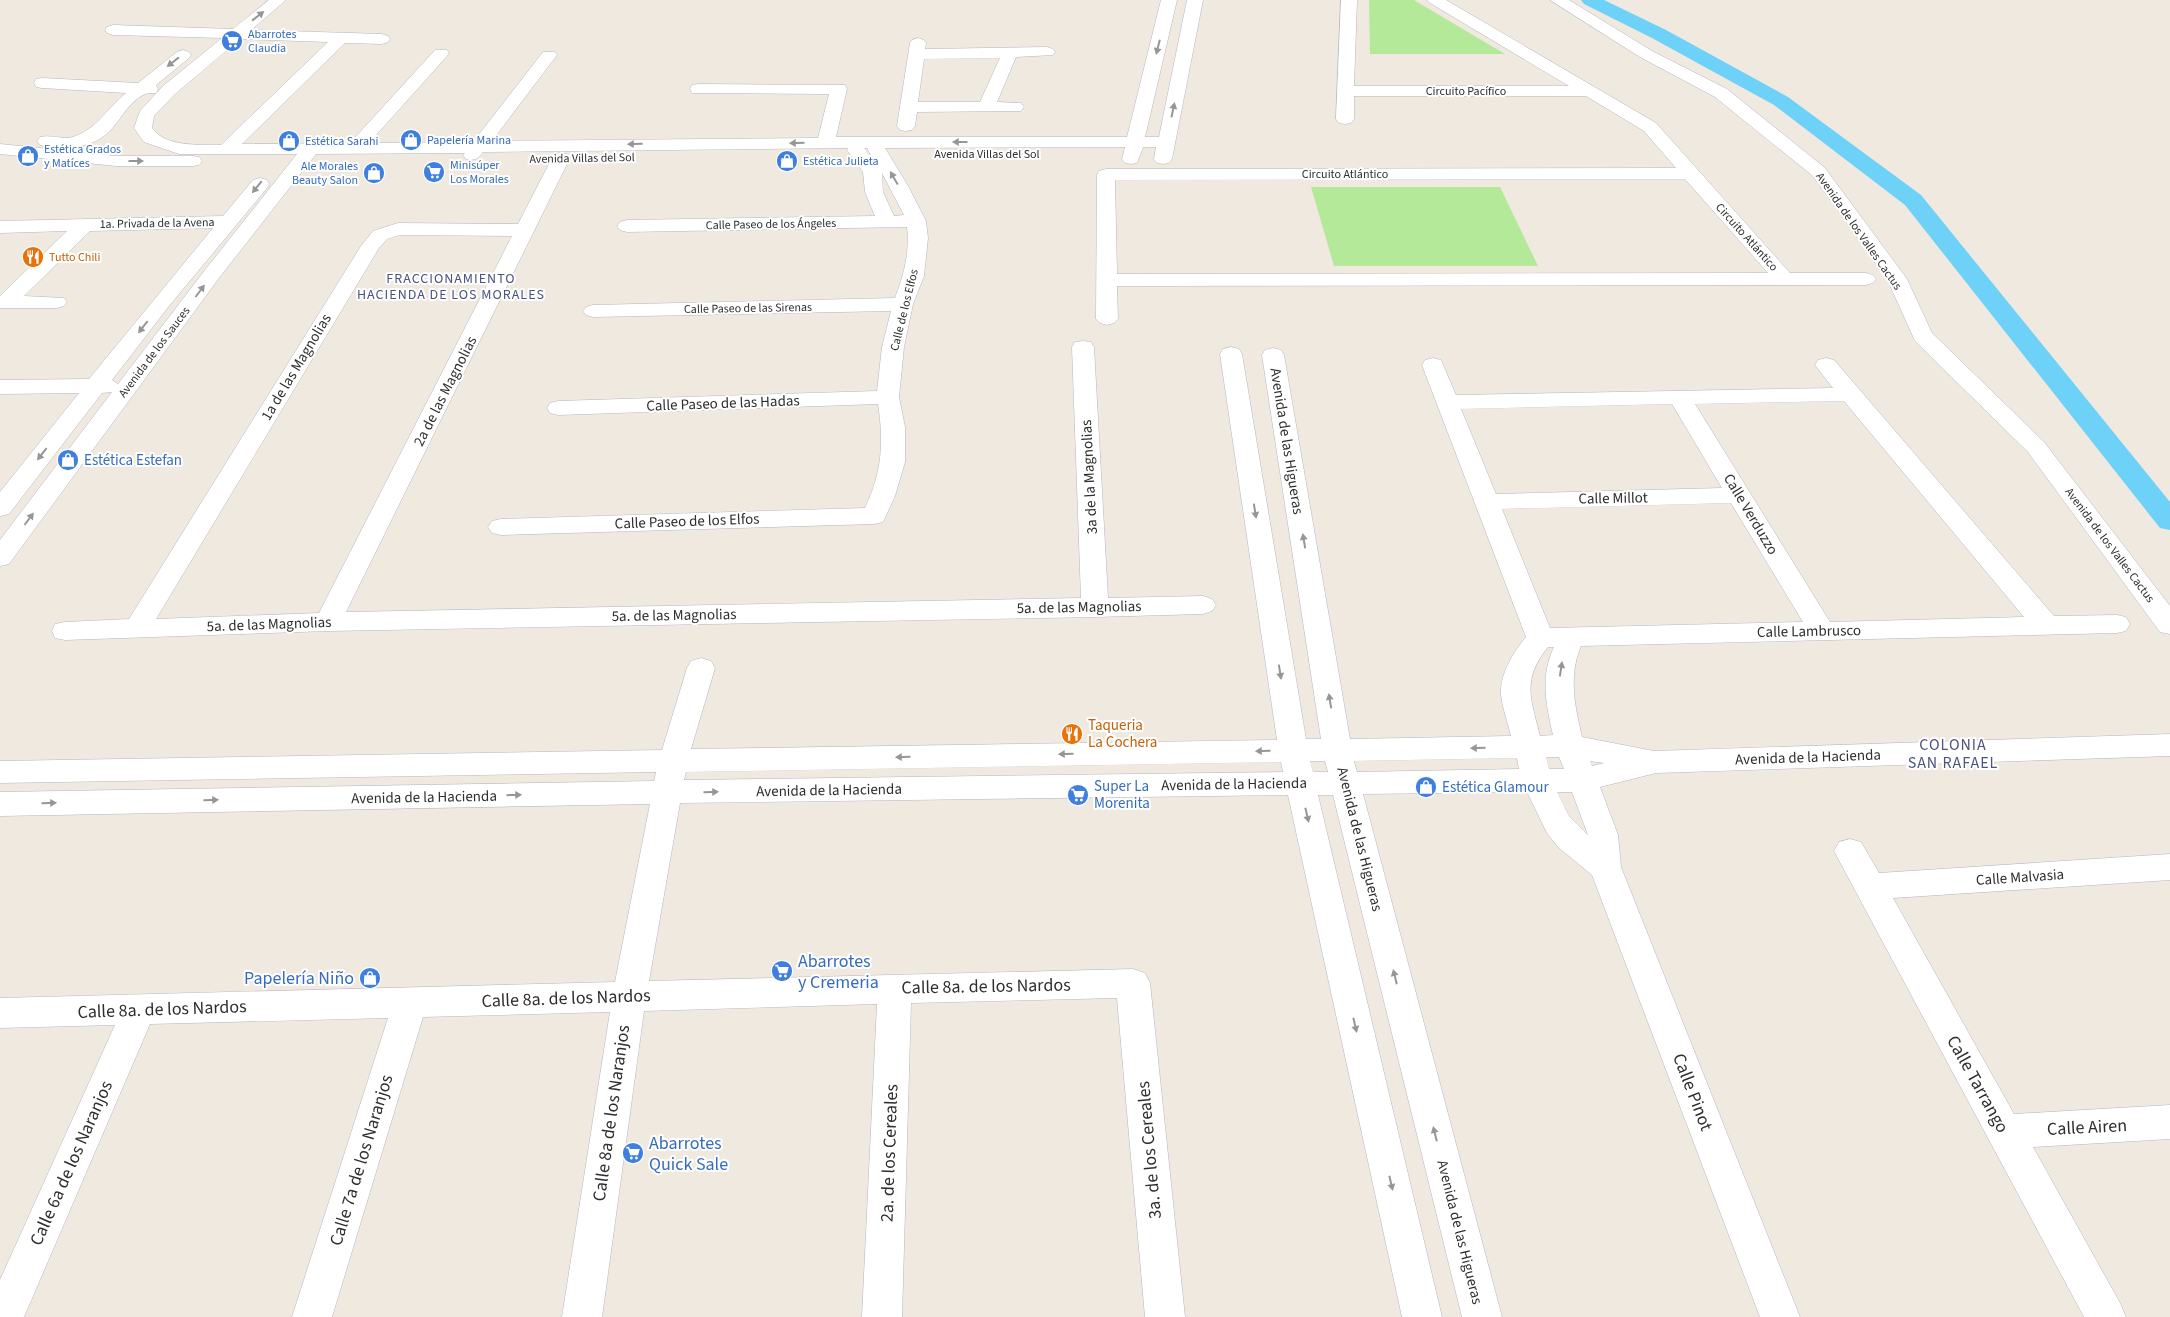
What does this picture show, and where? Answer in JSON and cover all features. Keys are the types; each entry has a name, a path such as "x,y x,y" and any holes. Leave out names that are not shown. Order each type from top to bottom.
{"street":[{"name":"Avenida Villas del Sol","path":"278,0 169,90 146,115 144,128 150,138 179,149 294,155 355,148 474,152 561,158 866,149 1165,148"},
{"path":"1345,119 1349,0"},
{"path":"1435,0 1587,91"},
{"name":"Avenida de los Valles Cactus","path":"1558,0 1646,54 1721,92 1819,172 1897,279 1923,336 2036,447 2170,625"},
{"path":"1128,175 1169,2 1194,3 1159,175"},
{"path":"62,149 98,132 120,106 140,88 232,17"},
{"path":"114,30 382,39"},
{"path":"226,150 341,38"},
{"path":"903,142 917,49 1010,53 1047,52"},
{"path":"355,148 441,53"},
{"path":"986,107 1010,53"},
{"path":"474,152 549,55"},
{"path":"42,83 169,90"},
{"path":"698,89 839,89 826,142"},
{"name":"Circuito Pacífico","path":"1345,91 1587,91"},
{"name":"Circuito Atlántico","path":"1587,91 1650,128 1784,279"},
{"path":"908,107 1016,107"},
{"name":"Avenida Villas del Sol","path":"0,138 116,161 826,142 866,149 903,142 1133,148"},
{"name":"Avenida Villas del Sol","path":"0,149 62,149"},
{"path":"866,149 874,179 874,192 887,222"},
{"name":"Calle de los Elfos","path":"866,149 899,186 916,221 918,252 914,276 903,304 893,347 888,397 893,427 892,462 883,496 874,516"},
{"name":"Avenida de los Sauces","path":"0,508 228,222 294,155"},
{"name":"Avenida de los Sauces","path":"0,558 212,274 294,155"},
{"name":"2a de las Magnolias","path":"328,622 561,158"},
{"name":"Circuito Atlántico","path":"1107,319 1106,175 1690,173"},
{"name":"Calle Paseo de los Ángeles","path":"627,226 916,221"},
{"name":"1a. Privada de la Avena","path":"0,227 228,222"},
{"name":"1a. Privada de la Avena","path":"3,302 85,225"},
{"name":"1a de las Magnolias","path":"146,627 142,619 370,246 379,226 398,229 526,230"},
{"name":"Circuito Atlántico","path":"1106,280 1866,279"},
{"name":"1a. Privada de la Avena","path":"3,302 57,302"},
{"name":"Calle Paseo de las Sirenas","path":"593,311 903,304"},
{"name":"3a de la Magnolias","path":"1082,347 1094,608"},
{"path":"1231,354 1293,751 1422,1317"},
{"name":"Avenida de las Higueras","path":"1274,355 1337,750 1482,1317"},
{"path":"1434,365 1540,638 1527,654 1519,673 1515,694 1527,747"},
{"path":"1826,365 2046,626"},
{"path":"0,387 129,386"},
{"path":"1448,402 1852,394"},
{"name":"Calle Paseo de las Hadas","path":"558,408 888,397"},
{"name":"Calle Verduzzo","path":"1680,398 1822,631"},
{"path":"1248,463 1291,462"},
{"name":"Calle Millot","path":"1486,502 1740,495"},
{"name":"Calle Paseo de los Elfos","path":"501,527 874,516"},
{"name":"5a. de las Magnolias","path":"65,631 328,622 1203,605"},
{"name":"Calle Lambrusco","path":"1540,638 2117,624"},
{"path":"1570,746 1560,703 1559,679 1563,657 1572,637"},
{"name":"Calle 8a de los Naranjos","path":"582,1317 629,996 670,777 701,668"},
{"name":"Avenida de la Hacienda","path":"0,772 1300,783 1536,781 1582,780 1656,762 2170,745"},
{"name":"Avenida de la Hacienda","path":"0,804 1293,751 1570,746 1656,762"},
{"name":"Calle Pinot","path":"1570,746 1603,835 1605,867 1780,1317"},
{"name":"Calle Pinot","path":"1527,747 1536,781 1558,824 1569,838 1605,867"},
{"name":"Calle Tarrango","path":"1850,850 2106,1317"},
{"name":"Calle Malvasia","path":"1870,887 2170,867"},
{"name":"Calle 8a. de los Nardos","path":"0,1013 1133,983"},
{"name":"3a. de los Cereales","path":"1133,983 1165,1317"},
{"name":"2a. de los Cereales","path":"882,1317 895,989"},
{"name":"Calle 7a de los Naranjos","path":"312,1317 410,1002"},
{"name":"Calle 6a de los Naranjos","path":"4,1317 139,1009"},
{"name":"Calle Airen","path":"2004,1132 2170,1122"}],"green space":[{"path":"1369,0 1414,0 1505,54 1370,54"},
{"path":"1311,187 1500,187 1538,266 1334,266"}],"waterway":[{"path":"1590,0 1659,34 1781,101 1913,200 2170,521"}],"place":[{"name":"Abarrotes Claudia","path":"232,41"},
{"name":"Papelería Marina","path":"411,140"},
{"name":"Estética Sarahi","path":"289,141"},
{"name":"Estética Grados y Matíces","path":"28,156"},
{"name":"Estética Julieta","path":"787,161"},
{"name":"Minisúper Los Morales","path":"434,172"},
{"name":"Ale Morales Beauty Salon","path":"374,173"},
{"name":"Tutto Chili","path":"33,257"},
{"name":"Estética Estefan","path":"68,460"},
{"name":"Taqueria La Cochera","path":"1072,734"},
{"name":"Estética Glamour","path":"1426,787"},
{"name":"Super La Morenita","path":"1078,795"},
{"name":"Abarrotes y Cremeria","path":"782,971"},
{"name":"Papelería Niño","path":"370,978"},
{"name":"Abarrotes Quick Sale","path":"633,1153"}],"district":[{"name":"FRACCIONAMIENTO HACIENDA DE LOS MORALES","path":"451,286"},
{"name":"COLONIA SAN RAFAEL","path":"1953,753"}]}
